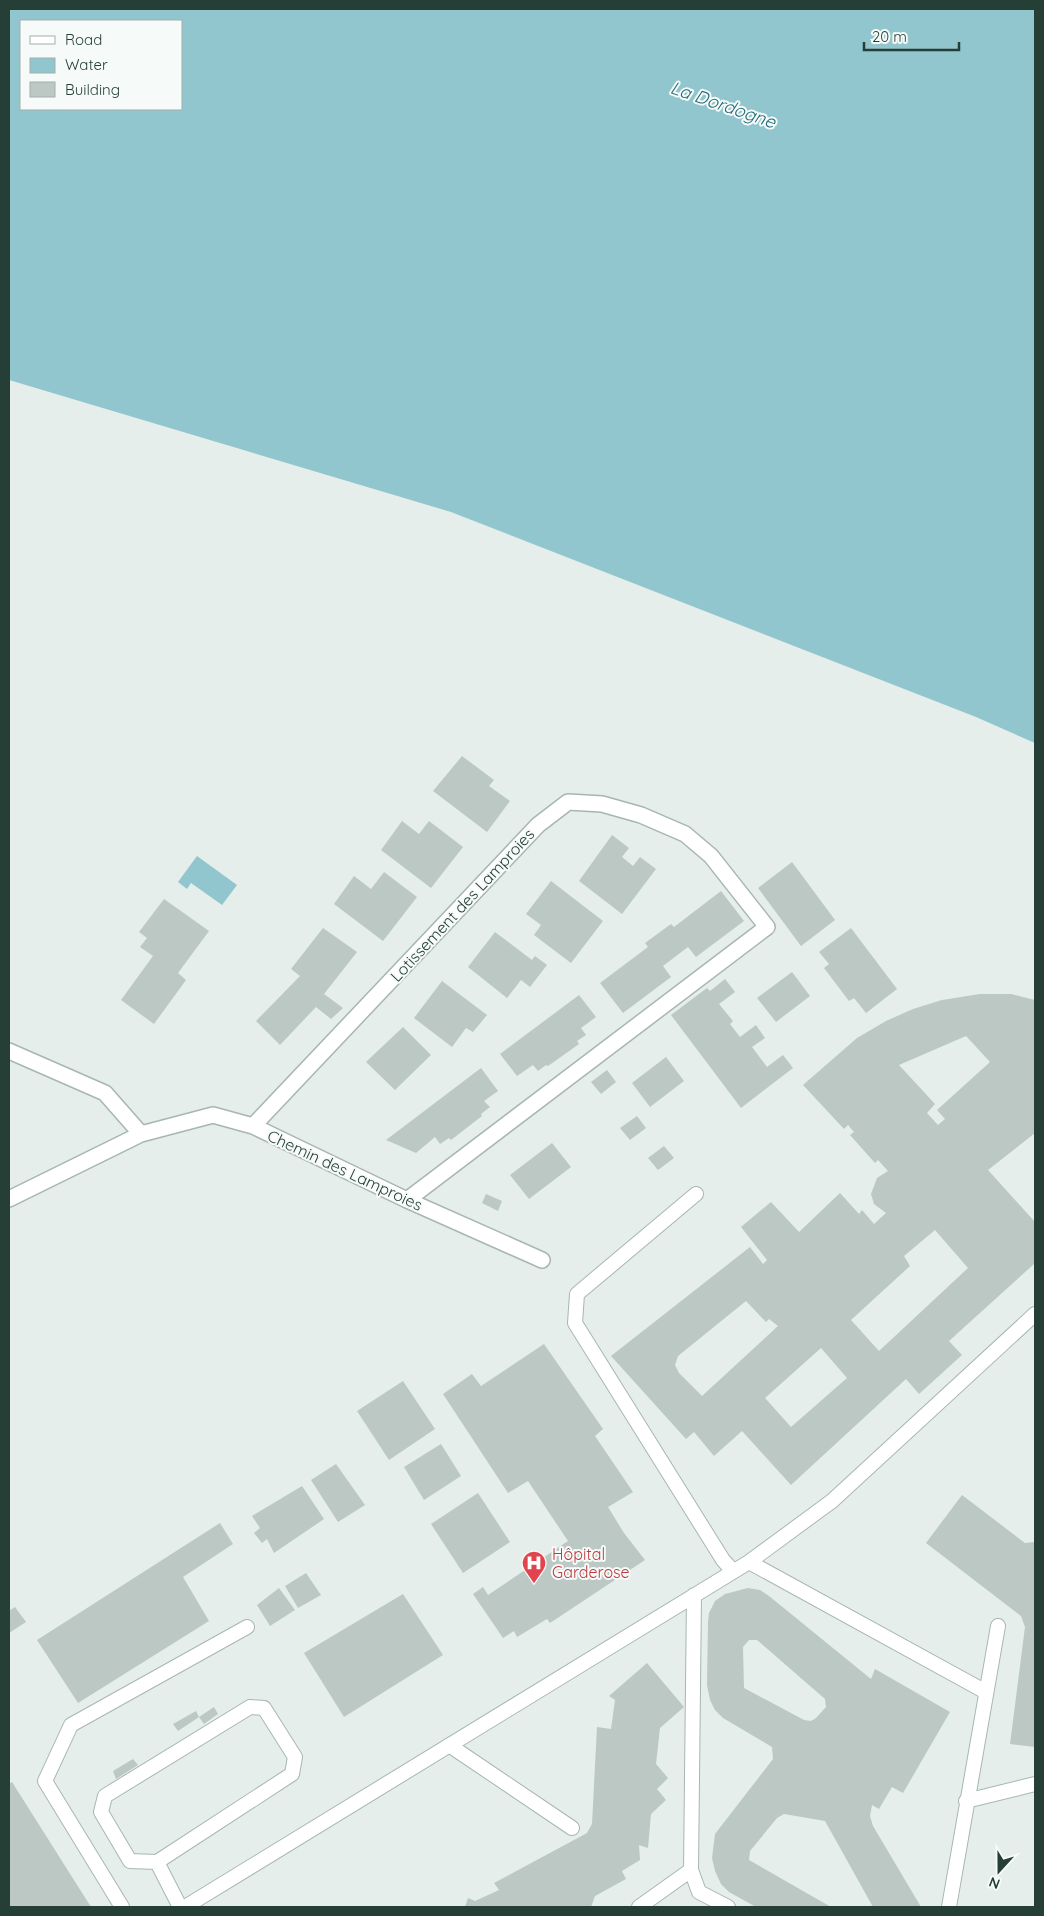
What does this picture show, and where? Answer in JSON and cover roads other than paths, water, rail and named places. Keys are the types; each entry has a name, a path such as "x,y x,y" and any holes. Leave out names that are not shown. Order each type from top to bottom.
{"street":[{"name":"Lotissement des Lamproies","path":"253,1126 538,825 568,802 602,804 640,814 685,834 711,856 767,927 408,1200"},
{"path":"9,1051 105,1093 141,1134"},
{"name":"Chemin des Lamproies","path":"9,1199 141,1134 213,1115 253,1126 408,1200 542,1260"}],"lane":[{"path":"696,1194 577,1294 575,1323 723,1560 733,1571"},
{"path":"157,1862 188,1906 749,1562 832,1501 1035,1314"},
{"path":"749,1562 986,1692"},
{"path":"694,1595 691,1870 699,1892 728,1907"},
{"path":"949,1907 998,1626"},
{"path":"122,1907 45,1781 71,1724 247,1627"},
{"path":"250,1707 264,1708 296,1757 292,1774 157,1862 130,1861 102,1812 105,1796 250,1707"},
{"path":"449,1745 572,1828"},
{"path":"966,1801 1035,1784"},
{"path":"639,1907 691,1870"}],"water":[{"name":"La Dordogne","path":"9,9 1035,9 1035,743 976,717 451,512 9,380"},
{"path":"197,856 237,885 222,905 191,883 187,889 178,882"}],"place":[{"name":"Hôpital Garderose","path":"534,1584"}]}
